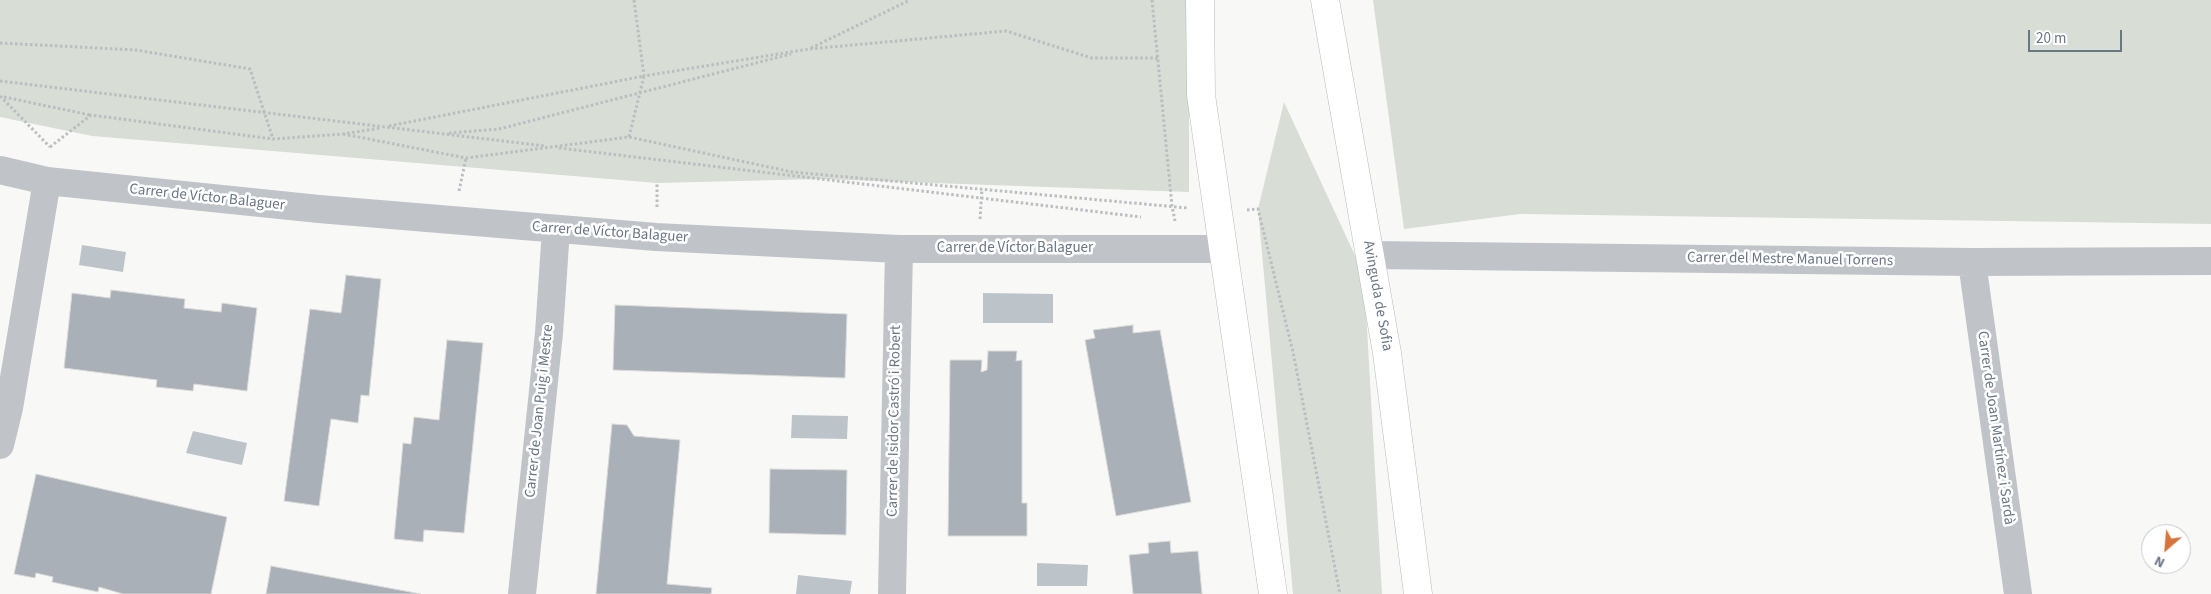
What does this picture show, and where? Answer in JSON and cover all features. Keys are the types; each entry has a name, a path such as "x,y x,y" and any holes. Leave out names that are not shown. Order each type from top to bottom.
{"street":[{"path":"1200,0 1202,95 1273,594"},
{"name":"Avinguda de Sofia","path":"1325,0 1387,354 1418,594"},
{"name":"Carrer de Víctor Balaguer","path":"0,170 47,181 319,210 656,237 900,249 1223,248"},
{"path":"0,445 9,408 47,181"},
{"name":"Carrer de Joan Puig i Mestre","path":"522,594 549,334 556,229"},
{"name":"Carrer de Isidor Castró i Robert","path":"892,594 900,249"},
{"name":"Carrer del Mestre Manuel Torrens","path":"1370,255 1972,262 2211,260"},
{"name":"Carrer de Joan Martínez i Sardà","path":"1972,262 2018,594"}],"path":[{"path":"630,137 644,76 634,0"},
{"path":"441,134 499,129 809,49 910,0"},
{"path":"343,134 466,158 630,137 792,172 1172,206 1152,0"},
{"path":"1,96 91,115 273,139 343,134 644,76 809,49 1006,31 1092,58 1158,58"},
{"path":"0,43 136,50 250,69 273,139"},
{"path":"0,81 1143,217"},
{"path":"1,96 50,147 91,115"},
{"path":"1241,210 1258,209 1293,352 1340,594"}],"shaded area":[{"path":"0,0 1189,0 1189,192 820,179 657,183 92,136 0,117"},
{"path":"1373,0 2211,0 2211,224 1520,214 1404,229"},
{"path":"1284,102 1364,275 1382,594 1293,594 1258,209"},
{"path":"82,245 126,252 123,272 79,265"},
{"path":"983,293 1053,294 1053,323 983,323"},
{"path":"792,415 848,416 847,439 791,438"},
{"path":"193,431 247,443 242,465 186,453"},
{"path":"1037,563 1088,565 1087,586 1037,586"},
{"path":"798,575 852,581 850,594 796,594"}],"building":[{"path":"346,275 381,279 369,396 361,395 358,423 331,419 319,506 284,501 310,309 341,313"},
{"path":"111,290 185,299 184,308 221,312 222,303 257,308 247,391 194,384 193,391 156,387 157,380 64,368 72,293 110,298"},
{"path":"615,305 847,314 845,378 613,370"},
{"path":"1133,325 1133,333 1160,330 1191,502 1116,516 1085,340 1095,338 1093,330"},
{"path":"447,340 483,343 464,533 424,530 423,542 394,539 403,443 411,444 414,417 439,420"},
{"path":"988,351 1017,351 1016,361 1022,360 1022,503 1027,503 1027,536 948,536 950,360 982,360 981,372 987,370"},
{"path":"612,424 627,425 634,436 680,440 667,584 712,588 711,594 596,594"},
{"path":"770,469 847,470 846,535 769,533"},
{"path":"36,474 227,517 211,594 123,594 99,587 98,592 52,582 53,577 36,573 35,578 14,574"},
{"path":"1170,541 1171,553 1198,551 1202,594 1133,594 1129,555 1149,553 1148,543"},
{"path":"271,566 421,594 266,594"}]}
